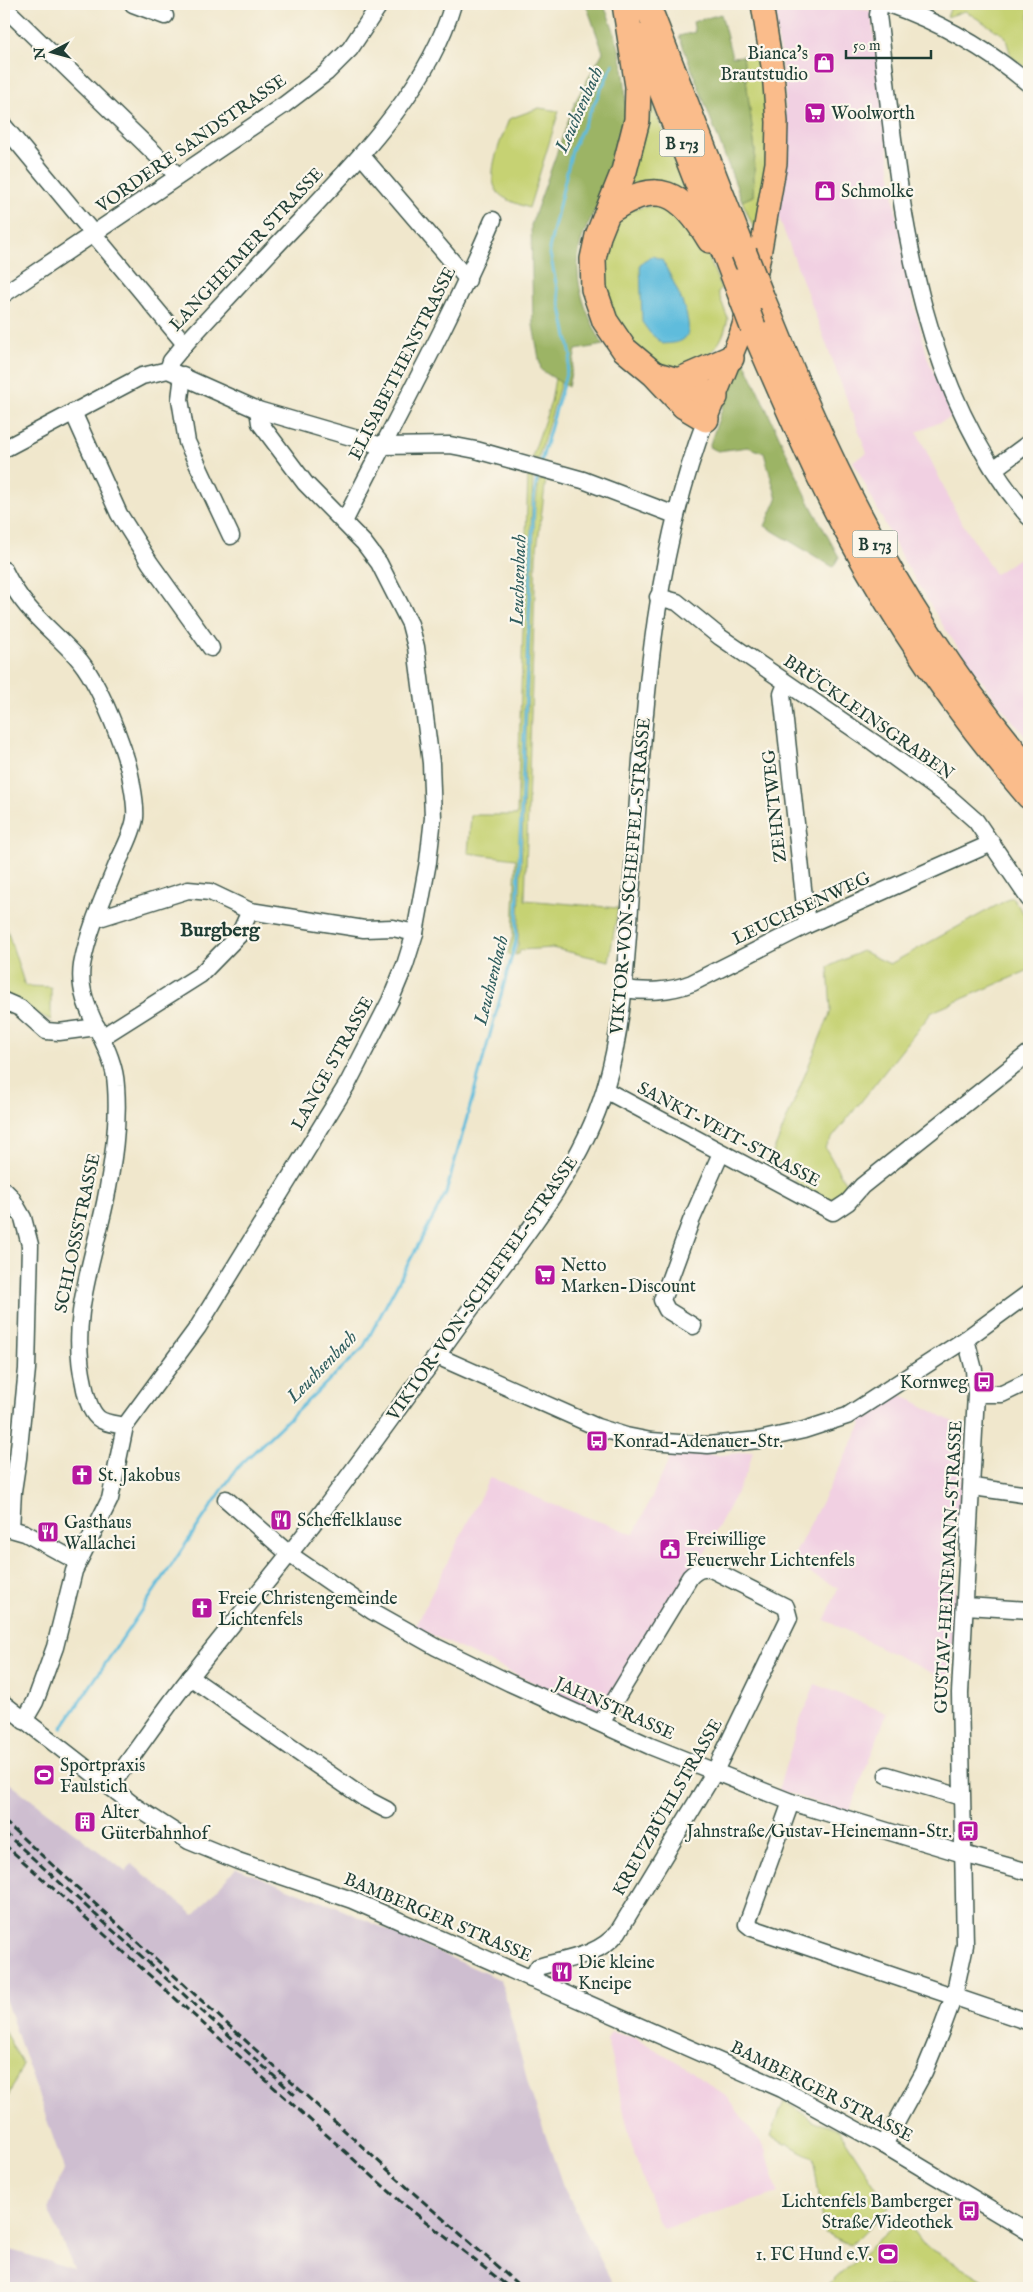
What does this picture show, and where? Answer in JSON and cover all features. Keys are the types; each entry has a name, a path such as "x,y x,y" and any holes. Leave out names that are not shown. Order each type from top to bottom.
{"highway":[{"path":"626,4 638,86 638,120 624,171 598,236 593,260 594,289 609,328 624,349 654,374 684,406 711,408"},
{"name":"B 173","path":"626,4 753,327 819,474 882,593 907,633 973,727 1029,796"},
{"name":"B 173","path":"647,4 761,296 811,415 870,536 921,622 984,711 1029,769"},
{"path":"608,212 623,202 646,192 673,197 695,216 736,282"},
{"path":"678,381 731,358"},
{"path":"654,374 678,381 711,408"}],"main road":[{"name":"VIKTOR-VON-SCHEFFEL-STRASSE","path":"711,408 740,335 754,289 776,163 777,122 773,72 762,4"}],"street":[{"path":"132,4 165,16"},
{"name":"VORDERE SANDSTRASSE","path":"4,294 93,235 326,73 350,49 380,4"},
{"name":"LANGHEIMER STRASSE","path":"176,372 171,361 185,344 361,155 402,102 424,68 445,28 453,4"},
{"path":"880,4 878,15 904,216 916,278 933,341 945,376 965,419 994,469 1029,517"},
{"path":"888,4 914,13 948,29 989,54 1029,84"},
{"path":"4,6 178,176"},
{"path":"4,126 185,344"},
{"path":"361,155 468,280"},
{"name":"ELISABETHENSTRASSE","path":"344,522 468,280 492,220"},
{"path":"4,449 142,376 154,372 176,372 238,403 382,446 450,445 583,480 675,515"},
{"path":"176,372 187,442 230,536"},
{"name":"VIKTOR-VON-SCHEFFEL-STRASSE","path":"110,1787 190,1677 289,1554 437,1356 569,1171 589,1130 605,1090 614,1053 623,989 646,704 658,597 675,515 711,408"},
{"name":"LANGE STRASSE","path":"24,1721 35,1702 55,1647 78,1562 110,1500 125,1426 198,1327 348,1083 390,1001 405,965 414,933 428,862 433,818 431,763 416,646 407,617 379,562 364,543 305,484 260,422 258,410"},
{"path":"73,412 119,514 150,562 211,648"},
{"path":"994,469 1029,444"},
{"path":"4,570 18,596 34,617 86,669 115,731 130,775 134,820 96,919 82,964 81,984 85,1002 100,1032"},
{"name":"BRÜCKLEINSGRABEN","path":"658,597 677,602 720,637 873,742 950,798 976,821 1029,899"},
{"name":"ZEHNTWEG","path":"786,684 782,694 808,925"},
{"name":"LEUCHSENWEG","path":"623,989 650,991 676,989 692,983 808,925 992,843"},
{"path":"96,919 188,890 210,892 250,911 364,928 393,928 414,933"},
{"path":"4,1000 20,1008 46,1031 100,1032 200,975 238,935 250,911"},
{"name":"SCHLOSSSTRASSE","path":"100,1032 109,1051 116,1083 115,1143 105,1202 85,1281 79,1320 78,1356 85,1392 96,1416 101,1420 125,1426"},
{"name":"SANKT-VEIT-STRASSE","path":"605,1090 833,1212 848,1202 862,1186 1029,1053"},
{"path":"693,1326 667,1310 662,1300 691,1221 720,1153"},
{"path":"4,1190 11,1197 23,1218 30,1245 27,1369 18,1458 7,1527 78,1562"},
{"path":"437,1356 597,1427 651,1441 708,1445 776,1437 847,1416 966,1339 1029,1293"},
{"name":"GUSTAV-HEINEMANN-STRASSE","path":"884,2144 924,2072 954,1996 965,1945 960,1693 973,1487 976,1394 974,1370 966,1339"},
{"path":"976,1394 1002,1394 1029,1381"},
{"path":"973,1487 1029,1495"},
{"name":"JAHNSTRASSE","path":"226,1499 289,1554 372,1611 436,1647 510,1683 714,1772 791,1802 1029,1872"},
{"name":"KREUZBÜHLSTRASSE","path":"532,1979 538,1967 597,1950 609,1943 618,1932 714,1772 789,1618 786,1607 711,1569 702,1568 696,1571 690,1577 601,1723"},
{"path":"966,1606 1029,1610"},
{"path":"190,1677 364,1798 387,1810"},
{"name":"BAMBERGER STRASSE","path":"4,1704 136,1807 189,1841 238,1861 352,1900 782,2089 884,2144 1029,2232"},
{"path":"887,1775 961,1798"},
{"path":"791,1802 747,1924 752,1928 1029,2022"}],"shaded area":[{"path":"773,4 826,4 871,11 894,200 909,284 928,359 952,417 917,432 959,518 995,574 1029,552 1029,741 995,699 945,629 901,556 853,461 867,453 778,215 784,180 785,90"},
{"path":"900,1394 966,1429 950,1682 825,1620 838,1588 790,1563 862,1424 857,1420"},
{"path":"753,1451 747,1472 699,1564 598,1713 415,1627 490,1477 554,1505 634,1534 672,1454 722,1455"},
{"path":"815,1684 887,1713 849,1813 778,1790 798,1726"},
{"path":"4,1779 126,1872 132,1864 194,1915 236,1868 336,1907 501,1980 529,2087 563,2186 615,2288 4,2288 4,2248 74,2269 48,2209 64,2169 4,1996"},
{"path":"611,2032 636,2038 684,2066 728,2098 766,2150 778,2193 663,2229 656,2217 633,2150 607,2040"}],"green space":[{"path":"586,4 603,4 612,25 623,68 625,112 623,134 611,178 584,234 579,251 578,277 580,289 587,311 603,345 576,350 568,387 541,370 533,325 531,225 575,102 603,52"},
{"path":"952,4 1029,4 1029,71 1011,56 1005,36 965,11 947,17"},
{"path":"721,14 732,57 743,56 755,150 753,196 742,201 679,36 695,32 693,22"},
{"path":"759,51 768,123 765,176 756,233 742,201 753,196 755,150 743,56"},
{"path":"649,96 689,197 623,195"},
{"path":"539,108 559,111 529,208 503,197 496,190 493,181 493,171 498,149 509,119"},
{"path":"667,203 703,243 721,288 718,292 728,319 720,342 714,349 700,359 669,371 639,351 607,308 602,255 622,211"},
{"path":"741,354 811,506 839,557 833,567 765,526 777,499 764,453 748,447 718,451 709,447"},
{"path":"555,378 561,382 538,460 532,457 551,402"},
{"path":"528,474 533,475 515,941 511,956 508,953 513,935 516,859 468,853 471,815 517,815"},
{"path":"546,479 536,556 525,900 618,908 609,961 552,948 520,950 519,954 515,955 518,945 535,507 539,480"},
{"path":"1012,897 1029,921 1029,970 932,1012 825,1147 848,1188 842,1196 837,1199 826,1198 794,1182 797,1172 770,1160 831,1011 828,967 862,951 890,964"},
{"path":"4,920 25,986 51,987 51,1020 4,998"},
{"path":"4,2031 23,2064 4,2106"},
{"path":"784,2101 814,2121 839,2130 889,2207 851,2245 825,2233 813,2157 771,2136"},
{"path":"903,2218 923,2244 997,2288 825,2288"}],"water":[{"path":"653,256 662,260 686,312 688,332 683,340 677,342 663,344 650,333 642,322 640,264"}],"waterway":[{"name":"Leuchsenbach","path":"541,462 571,356 549,249 572,150 613,64"},
{"name":"Leuchsenbach","path":"62,1728 237,1468 363,1348 446,1193 516,941 534,496 538,473"}],"railway":[{"path":"4,1821 410,2190 522,2288"},
{"path":"4,1832 295,2095"},
{"path":"4,1844 401,2202 510,2288"}],"place":[{"name":"Bianca's Brautstudio","path":"824,63"},
{"name":"Woolworth","path":"815,113"},
{"name":"Schmolke","path":"825,191"},
{"name":"Netto Marken-Discount","path":"545,1275"},
{"name":"Kornweg","path":"984,1382"},
{"name":"Konrad-Adenauer-Str.","path":"597,1441"},
{"name":"St. Jakobus","path":"82,1475"},
{"name":"Scheffelklause","path":"281,1520"},
{"name":"Gasthaus Wallachei","path":"48,1532"},
{"name":"Freiwillige Feuerwehr Lichtenfels","path":"670,1549"},
{"name":"Freie Christengemeinde Lichtenfels","path":"202,1608"},
{"name":"Sportpraxis Faulstich","path":"44,1775"},
{"name":"Alter Güterbahnhof","path":"85,1822"},
{"name":"Jahnstraße/Gustav-Heinemann-Str.","path":"968,1831"},
{"name":"Die kleine Kneipe","path":"562,1972"},
{"name":"Lichtenfels Bamberger Straße/Videothek","path":"969,2211"},
{"name":"1. FC Hund e.V.","path":"888,2254"}],"district":[{"name":"Burgberg","path":"220,929"}]}
